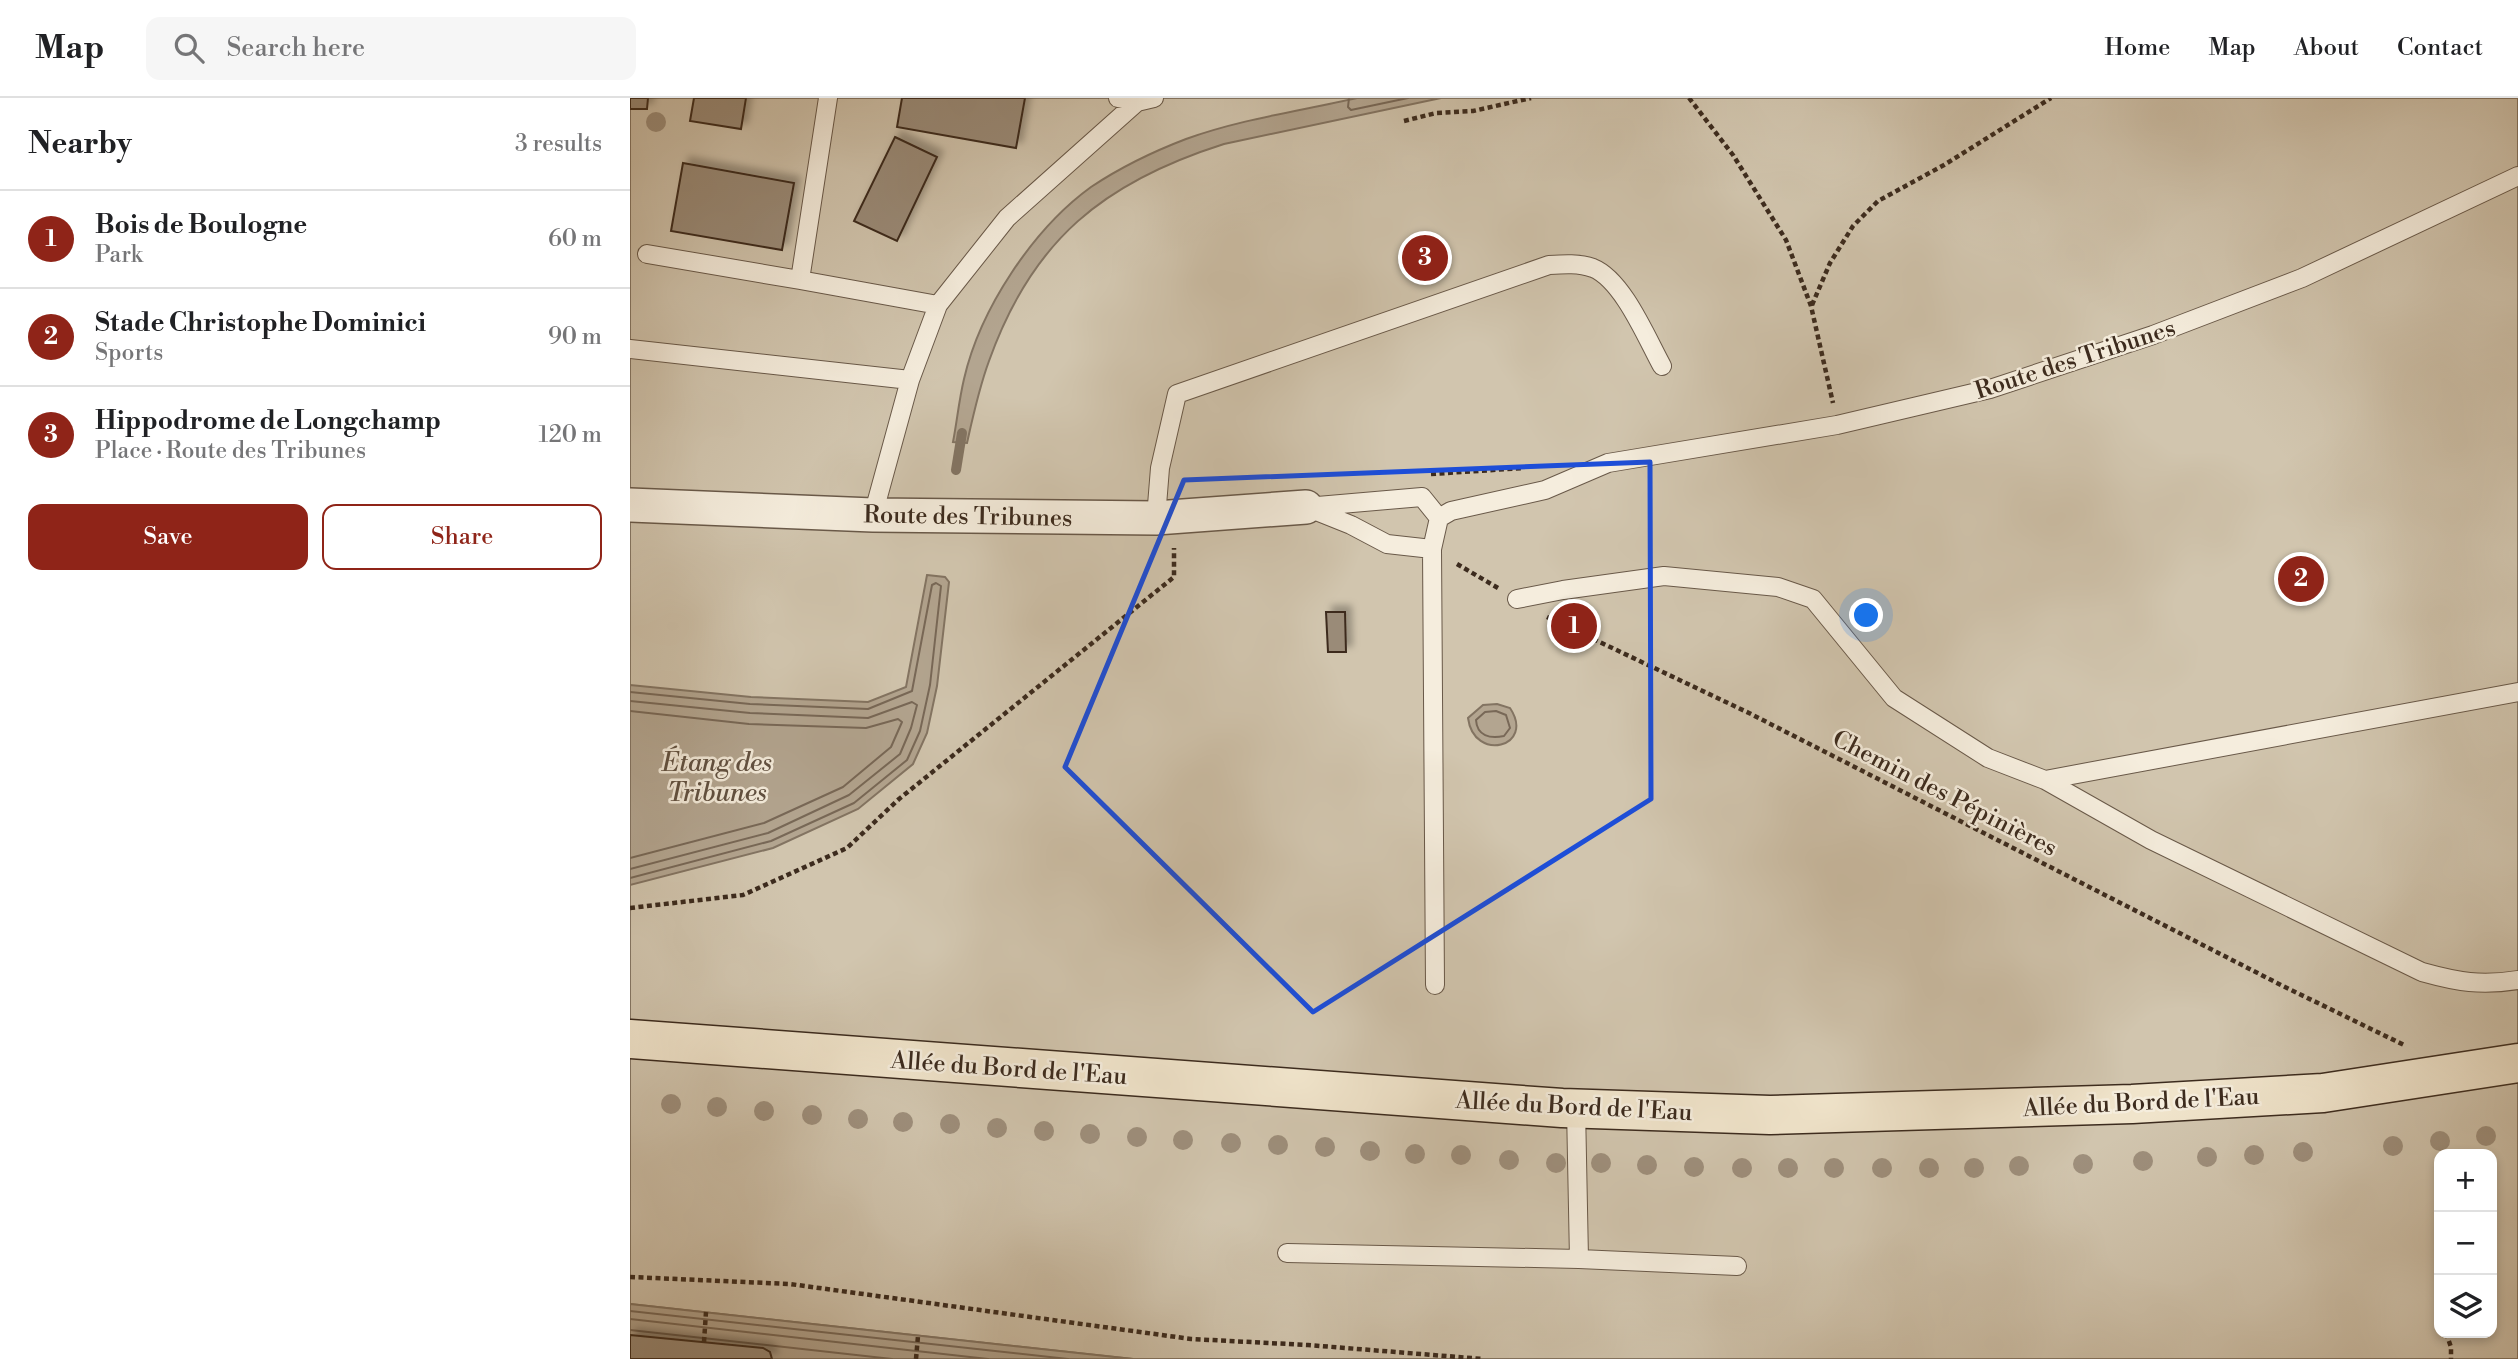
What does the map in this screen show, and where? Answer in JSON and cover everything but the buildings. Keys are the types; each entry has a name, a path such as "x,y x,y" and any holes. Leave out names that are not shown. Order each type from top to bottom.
{"main road":[{"name":"Allée du Bord de l'Eau","path":"630,1039 1576,1108 1770,1115 2132,1104 2323,1093 2518,1063"}],"street":[{"name":"Route des Tribunes","path":"630,505 873,515 1165,518 1304,497"}],"lane":[{"path":"800,280 828,98"},
{"path":"1118,98 1146,100"},
{"path":"873,515 910,380 938,304 1007,218 1146,100"},
{"name":"Route des Tribunes","path":"1304,497 1422,497 1439,518 1451,511 1545,490 1608,463 1837,425 1990,389 2152,335 2302,278 2518,176"},
{"path":"647,254 938,304"},
{"path":"1165,518 1160,468 1177,394 1549,265 1573,264 1594,269 1609,279 1630,307 1662,366"},
{"path":"630,349 910,380"},
{"name":"Route des Tribunes","path":"1304,497 1387,544 1432,549"},
{"path":"1435,985 1432,549 1439,518"},
{"path":"1517,599 1664,576 1779,587 1813,599 1894,698 1989,758 2045,780 2151,840 2422,972 2459,983 2492,984 2518,980"},
{"path":"2045,780 2518,692"},
{"path":"1576,1108 1579,1259"},
{"path":"1287,1253 1579,1259 1737,1266"}],"path":[{"path":"1404,121 1436,113 1473,111 1531,98"},
{"path":"1689,98 1733,155 1786,240 1811,306 1837,425"},
{"path":"1811,306 1830,263 1853,226 1878,201 1944,165 2051,98"},
{"path":"1424,475 1530,467"},
{"path":"630,908 743,895 847,848 899,799 1174,577 1165,518"},
{"name":"Chemin des Pépinières","path":"1432,549 1550,619 1749,713 2283,986 2420,1053 2434,1075"},
{"path":"630,1277 790,1284 1191,1339 1483,1359"},
{"path":"704,1342 706,1312"},
{"path":"916,1359 918,1336"},
{"path":"2448,1338 2451,1359"}],"highlighted area":[{"path":"1650,462 1651,799 1313,1012 1065,767 1184,480"}],"shaded area":[{"path":"630,98 2518,98 2518,1359 1133,1359 630,1304"}],"water":[{"path":"1357,98 1441,98 1224,144 1181,159 1143,177 1108,197 1078,221 1051,249 1027,281 1007,318 989,361 967,443 953,442 964,379 982,325 1012,272 1049,225 1070,204 1114,173 1186,139 1249,121"},
{"name":"Étang des Tribunes","path":"927,575 945,577 949,582 937,686 927,733 913,764 858,809 773,848 630,885 630,685 751,697 868,702 906,687"},
{"path":"1497,704 1510,708 1516,721 1515,732 1510,740 1491,745 1481,741 1473,732 1468,718 1483,705"},
{"path":"630,1304 1133,1359 630,1359"}],"waterway":[{"path":"956,470 962,433"}],"place":[{"name":"Hippodrome de Longchamp","path":"1425,258"},
{"name":"Stade Christophe Dominici","path":"2301,579"},
{"name":"Bois de Boulogne","path":"1574,626"}]}
